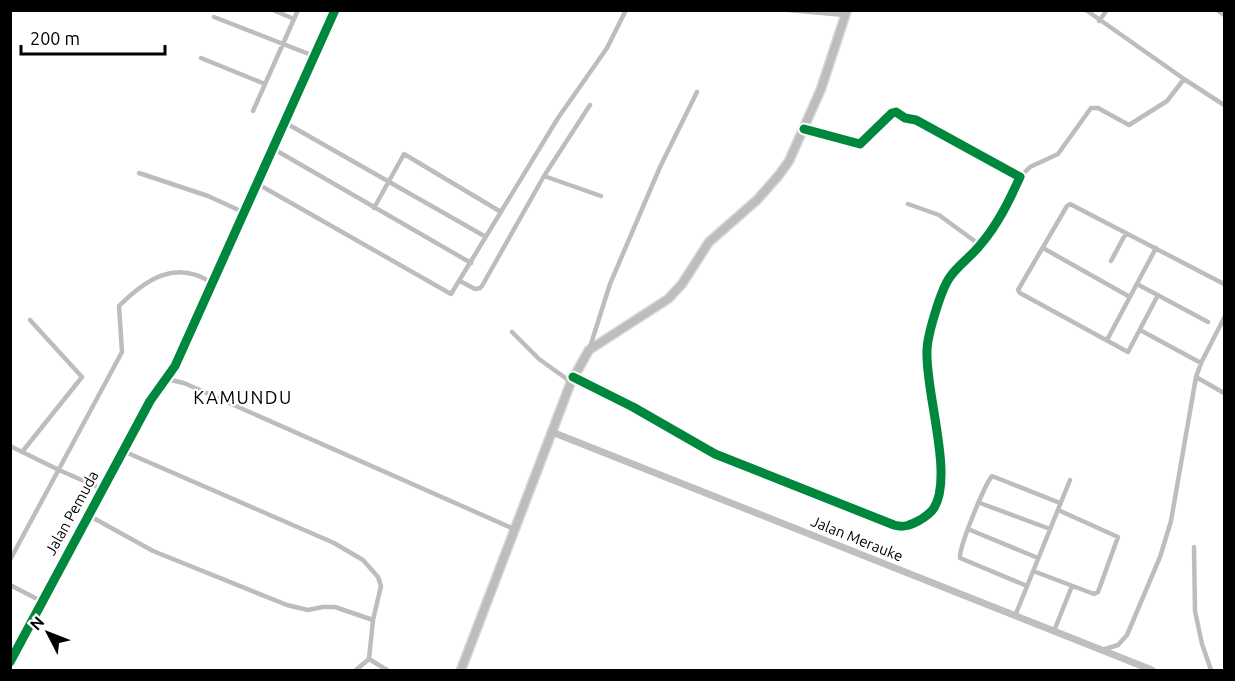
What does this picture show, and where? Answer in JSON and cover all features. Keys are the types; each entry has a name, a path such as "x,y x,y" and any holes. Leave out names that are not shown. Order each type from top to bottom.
{"highway":[{"path":"461,670 572,380 589,350 663,303 677,290 710,242 772,185 789,161 804,129 821,89 846,13"}],"street":[{"path":"273,10 294,18"},
{"path":"253,111 298,10"},
{"name":"Jalan Pemuda","path":"10,662 150,401 175,366 335,10"},
{"path":"256,183 447,294 452,294 558,118 607,48 626,10"},
{"path":"788,10 846,13"},
{"path":"1086,10 1224,105"},
{"path":"1099,21 1107,10"},
{"path":"1217,10 1224,15"},
{"path":"214,17 314,56"},
{"path":"201,58 265,84"},
{"path":"512,332 539,359 572,380 633,407 715,454 894,525 900,527 910,525 923,518 934,508 940,485 941,468 927,358 928,339 948,279 980,245 1000,217 1027,168 1058,154 1091,108 1098,108 1129,125 1167,101 1184,79"},
{"path":"589,350 610,284 667,150 697,92"},
{"path":"460,281 475,289 482,286 544,176 590,105"},
{"path":"804,129 860,144 892,113 896,112 905,118 916,120 1020,177"},
{"path":"284,122 486,237"},
{"path":"272,148 471,264"},
{"path":"374,208 404,154 501,212"},
{"path":"139,173 208,196 243,212"},
{"path":"544,176 602,196"},
{"path":"908,204 939,215 980,245"},
{"path":"1158,295 1128,351 1019,292 1019,289 1069,204 1224,284"},
{"path":"1111,261 1126,233"},
{"path":"1043,248 1130,297"},
{"path":"1107,340 1156,248"},
{"path":"10,560 122,352 119,306 135,290 165,273 186,272 212,283"},
{"path":"1137,284 1208,322"},
{"path":"1102,650 1118,645 1127,635 1160,557 1171,520 1196,377 1224,318"},
{"path":"22,452 82,377 30,320"},
{"path":"1140,330 1201,363"},
{"path":"1196,377 1224,393"},
{"path":"163,381 184,383 514,529"},
{"name":"Jalan Merauke","path":"552,432 1152,670"},
{"path":"10,446 102,489"},
{"path":"123,451 334,543 358,557 373,570 380,583 380,594 373,620 369,659 356,670"},
{"path":"1027,586 960,558 969,529 990,477 993,476 1060,503"},
{"path":"1015,616 1070,480"},
{"path":"980,503 1050,529"},
{"path":"1033,571 1097,594 1118,537 1058,510"},
{"path":"88,515 153,551 287,605 308,610 323,606 335,607 373,620"},
{"path":"969,529 1038,558"},
{"path":"1194,547 1195,611 1211,670"},
{"path":"10,585 42,601"},
{"path":"1054,631 1072,586"},
{"path":"369,659 387,670"}],"cycle path":[{"path":"10,662 150,401 175,366 335,10"},
{"path":"573,377 633,407 715,454 894,525 910,525 931,512 939,494 941,476 928,368 927,351 932,324 946,283 993,228 1020,177 916,120 905,118 896,112 892,113 860,144 804,129"}],"district":[{"name":"KAMUNDU","path":"243,398"}]}
